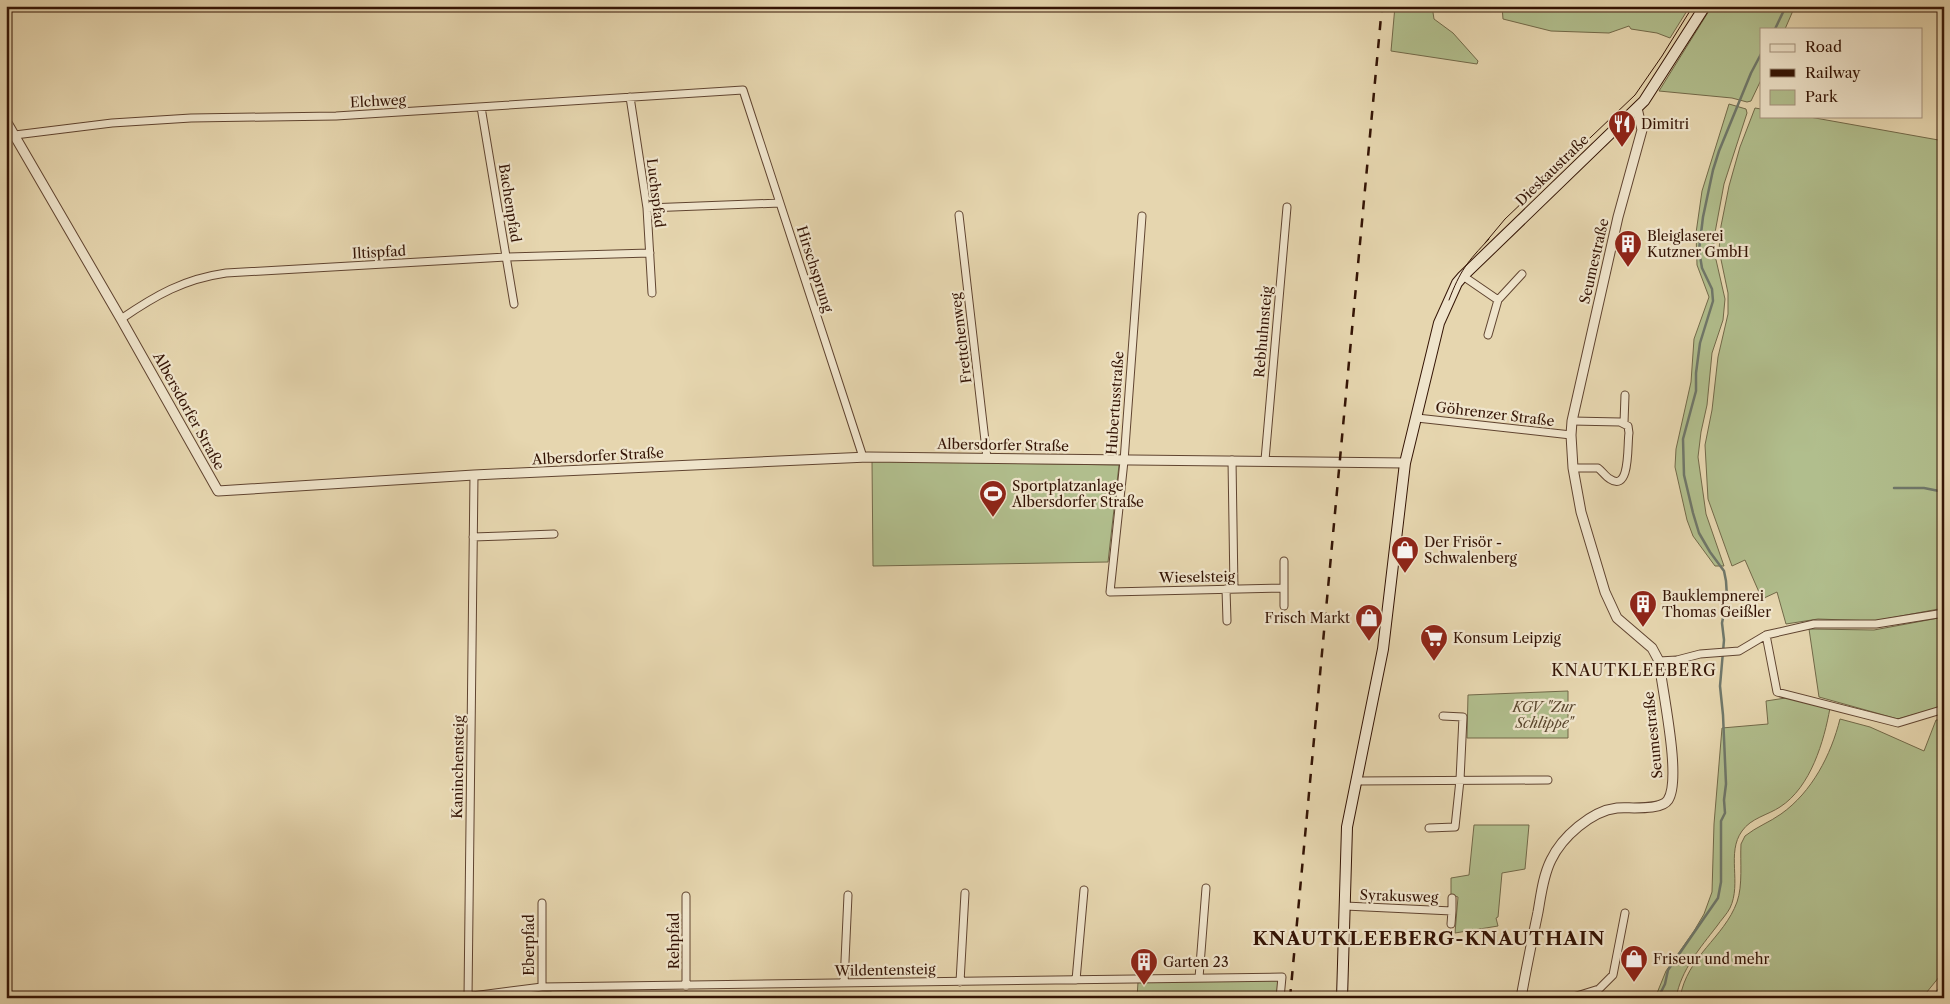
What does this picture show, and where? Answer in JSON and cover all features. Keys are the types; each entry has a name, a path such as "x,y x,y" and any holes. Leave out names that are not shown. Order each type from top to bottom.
{"main road":[{"name":"Dieskaustraße","path":"1342,998 1347,827 1384,649 1405,463 1439,323 1449,300 1463,276 1644,100 1704,6"}],"street":[{"name":"Elchweg","path":"15,135 112,123 191,118 336,116 743,90"},
{"name":"Hirschsprung","path":"743,90 863,457"},
{"name":"Luchspfad","path":"630,97 647,208 652,293"},
{"name":"Bachenpfad","path":"481,107 514,304"},
{"name":"Seumestraße","path":"1521,998 1546,872 1556,851 1574,830 1590,818 1615,809 1660,807 1667,802 1672,793 1673,771 1659,661 1652,648 1617,618 1605,592 1581,512 1573,468 1571,435 1572,421 1618,217 1642,130 1637,108"},
{"name":"Albersdorfer Straße","path":"6,121 218,491 474,475 863,457 1405,463"},
{"path":"647,208 780,204"},
{"name":"Rebhuhnsteig","path":"1264,460 1287,207"},
{"name":"Frettchenweg","path":"959,215 987,458"},
{"name":"Hubertusstraße","path":"1110,592 1124,461 1142,216"},
{"name":"Iltispfad","path":"121,319 147,301 170,289 193,279 209,276 255,271 506,257 650,253"},
{"path":"1488,335 1498,300 1522,274"},
{"path":"1463,276 1498,300"},
{"path":"1624,423 1625,395"},
{"name":"Göhrenzer Straße","path":"1417,418 1571,435"},
{"path":"1572,421 1624,423 1628,426 1629,433 1626,473 1623,479 1618,482 1611,480 1598,468 1573,468"},
{"path":"1227,621 1230,589 1232,460"},
{"name":"Kaninchensteig","path":"468,997 474,475"},
{"path":"473,537 554,534"},
{"path":"1284,561 1284,606"},
{"name":"Wieselsteig","path":"1110,592 1284,588"},
{"path":"1659,661 1739,650 1766,635 1814,624 1876,624 1944,612"},
{"path":"1766,635 1777,692 1898,722 1941,710"},
{"path":"1429,828 1455,827 1460,780 1463,717 1443,716"},
{"path":"1356,782 1548,780"},
{"path":"1199,978 1206,888"},
{"path":"1076,980 1084,890"},
{"path":"960,982 965,893"},
{"path":"844,983 848,895"},
{"name":"Rehpfad","path":"686,896 686,986"},
{"name":"Syrakusweg","path":"1451,924 1452,898"},
{"name":"Eberpfad","path":"542,903 542,987"},
{"name":"Syrakusweg","path":"1345,906 1452,911"},
{"path":"1570,998 1599,989 1613,975 1625,913"},
{"name":"Wildentensteig","path":"457,998 542,987 1282,977 1280,998"}],"green space":[{"path":"1395,6 1432,6 1434,19 1453,33 1478,61 1477,64 1391,51"},
{"path":"1502,6 1690,6 1670,38 1657,33 1631,29 1629,26 1609,33 1551,31 1503,19"},
{"path":"1712,6 1795,6 1785,28 1760,28 1760,82 1751,101 1659,91"},
{"path":"1729,104 1746,109 1747,113 1724,184 1714,238 1714,251 1725,299 1723,320 1712,353 1707,405 1698,457 1706,514 1724,566 1715,566 1693,536 1687,520 1675,467 1676,449 1691,382 1694,339 1709,297 1697,265 1696,233 1702,191"},
{"path":"1755,108 1760,109 1760,118 1815,118 1944,141 1944,608 1874,621 1818,619 1786,624 1777,592 1762,599 1745,560 1732,566 1708,499 1705,445 1712,410 1718,357 1728,314 1728,293 1719,250 1721,226 1729,186 1740,147"},
{"name":"Sportplatzanlage Albersdorfer Straße","path":"872,461 1119,465 1108,562 873,566"},
{"path":"1944,617 1944,706 1898,719 1819,697 1809,629 1874,630"},
{"name":"KGV \"Zur Schlippe\"","path":"1568,691 1568,738 1467,738 1468,695"},
{"path":"1792,697 1830,708 1820,749 1808,776 1791,798 1780,807 1750,823 1742,831 1735,849 1735,889 1730,908 1692,960 1682,978 1676,998 1655,998 1666,971 1704,914 1712,892 1714,824 1722,728 1768,724 1766,701"},
{"path":"1840,719 1870,727 1924,751 1936,720 1944,720 1944,971 1922,998 1680,998 1690,970 1724,926 1737,902 1741,881 1741,844 1745,836 1781,814 1811,784 1826,759"},
{"path":"1474,825 1529,825 1525,869 1502,873 1498,917 1496,918 1498,926 1455,933 1458,897 1451,895 1451,878 1469,875"},
{"path":"1279,980 1277,998 1137,998 1138,982"},
{"path":"551,991 551,998 493,998 543,992"}],"waterway":[{"path":"1775,28 1786,6"},
{"path":"1658,998 1665,984 1668,970 1718,898 1721,882 1721,821 1725,813 1726,784 1720,686 1724,640 1722,623 1727,597 1726,581 1724,571 1699,533 1684,475 1683,439 1696,391 1700,343 1713,301 1712,289 1702,268 1699,250 1703,217 1719,151 1760,56"},
{"path":"1894,488 1924,488 1944,492"},
{"path":"1932,998 1944,983"}],"tram line":[{"path":"1485,243 1505,219 1635,95 1693,6"},
{"path":"1449,300 1465,267 1489,239"}],"railway":[{"path":"1290,998 1382,6"}],"place":[{"name":"Dimitri","path":"1622,148"},
{"name":"Bleiglaserei Kutzner GmbH","path":"1628,268"},
{"name":"Sportplatzanlage Albersdorfer Straße","path":"993,518"},
{"name":"Der Frisör - Schwalenberg","path":"1405,574"},
{"name":"Bauklempnerei Thomas Geißler","path":"1643,628"},
{"name":"Frisch Markt","path":"1369,642"},
{"name":"Konsum Leipzig","path":"1434,662"},
{"name":"Friseur und mehr","path":"1634,983"},
{"name":"Garten 23","path":"1144,986"}],"district":[{"name":"KNAUTKLEEBERG","path":"1634,670"},
{"name":"KNAUTKLEEBERG-KNAUTHAIN","path":"1429,938"}]}
